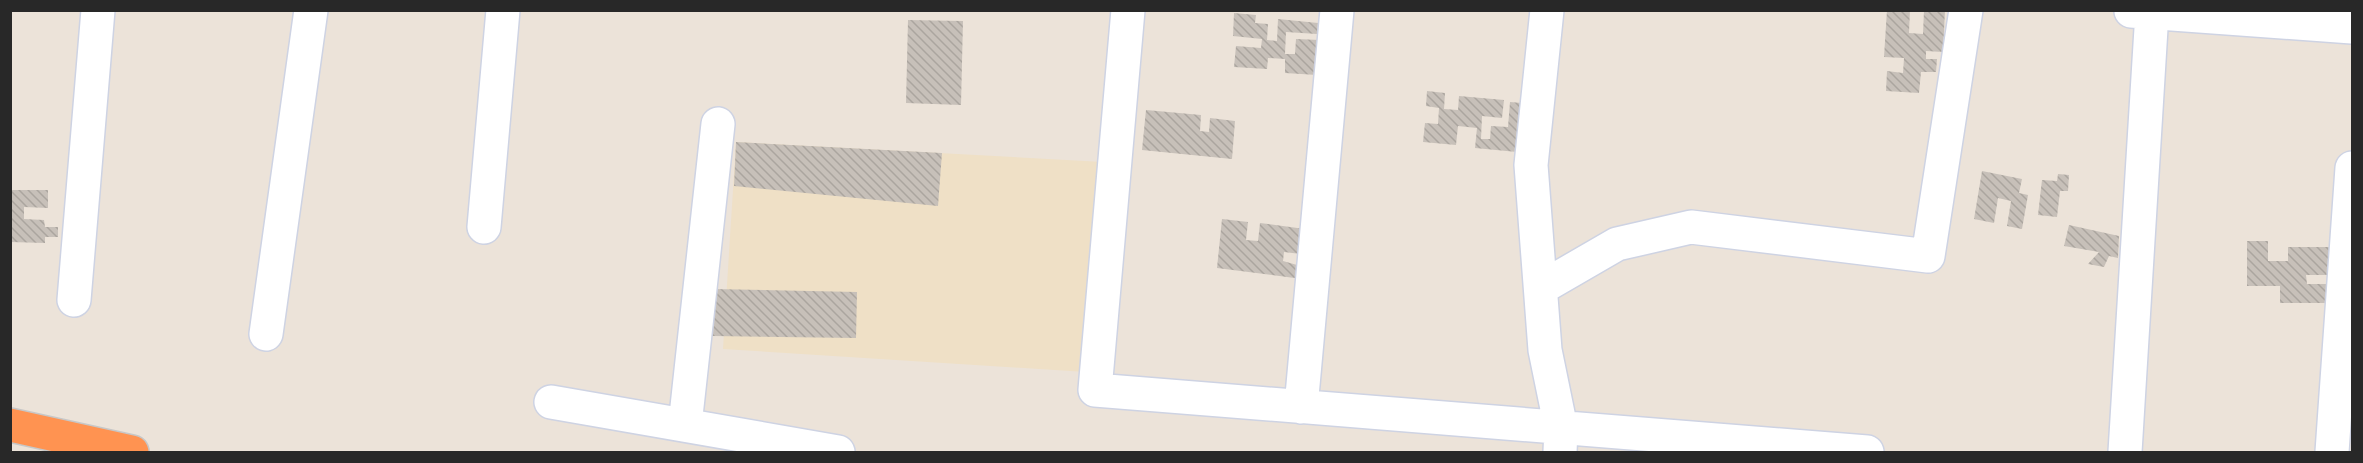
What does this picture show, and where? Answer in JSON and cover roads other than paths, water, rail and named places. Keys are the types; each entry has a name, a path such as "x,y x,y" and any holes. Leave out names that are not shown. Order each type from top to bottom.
{"highway":[{"path":"10,425 132,453"}],"street":[{"path":"74,300 98,10"},
{"path":"266,334 311,10"},
{"path":"484,227 503,10"},
{"path":"1128,10 1095,390 1301,407 1560,440 1867,453"},
{"path":"1301,407 1337,10"},
{"path":"1548,10 1531,165 1545,350 1560,440"},
{"path":"1541,288 1617,244 1691,227 1928,256 1966,10"},
{"path":"2125,453 2141,11 2352,27"},
{"path":"685,425 718,124"},
{"path":"2339,438 2352,168"},
{"path":"551,402 838,453"}]}
